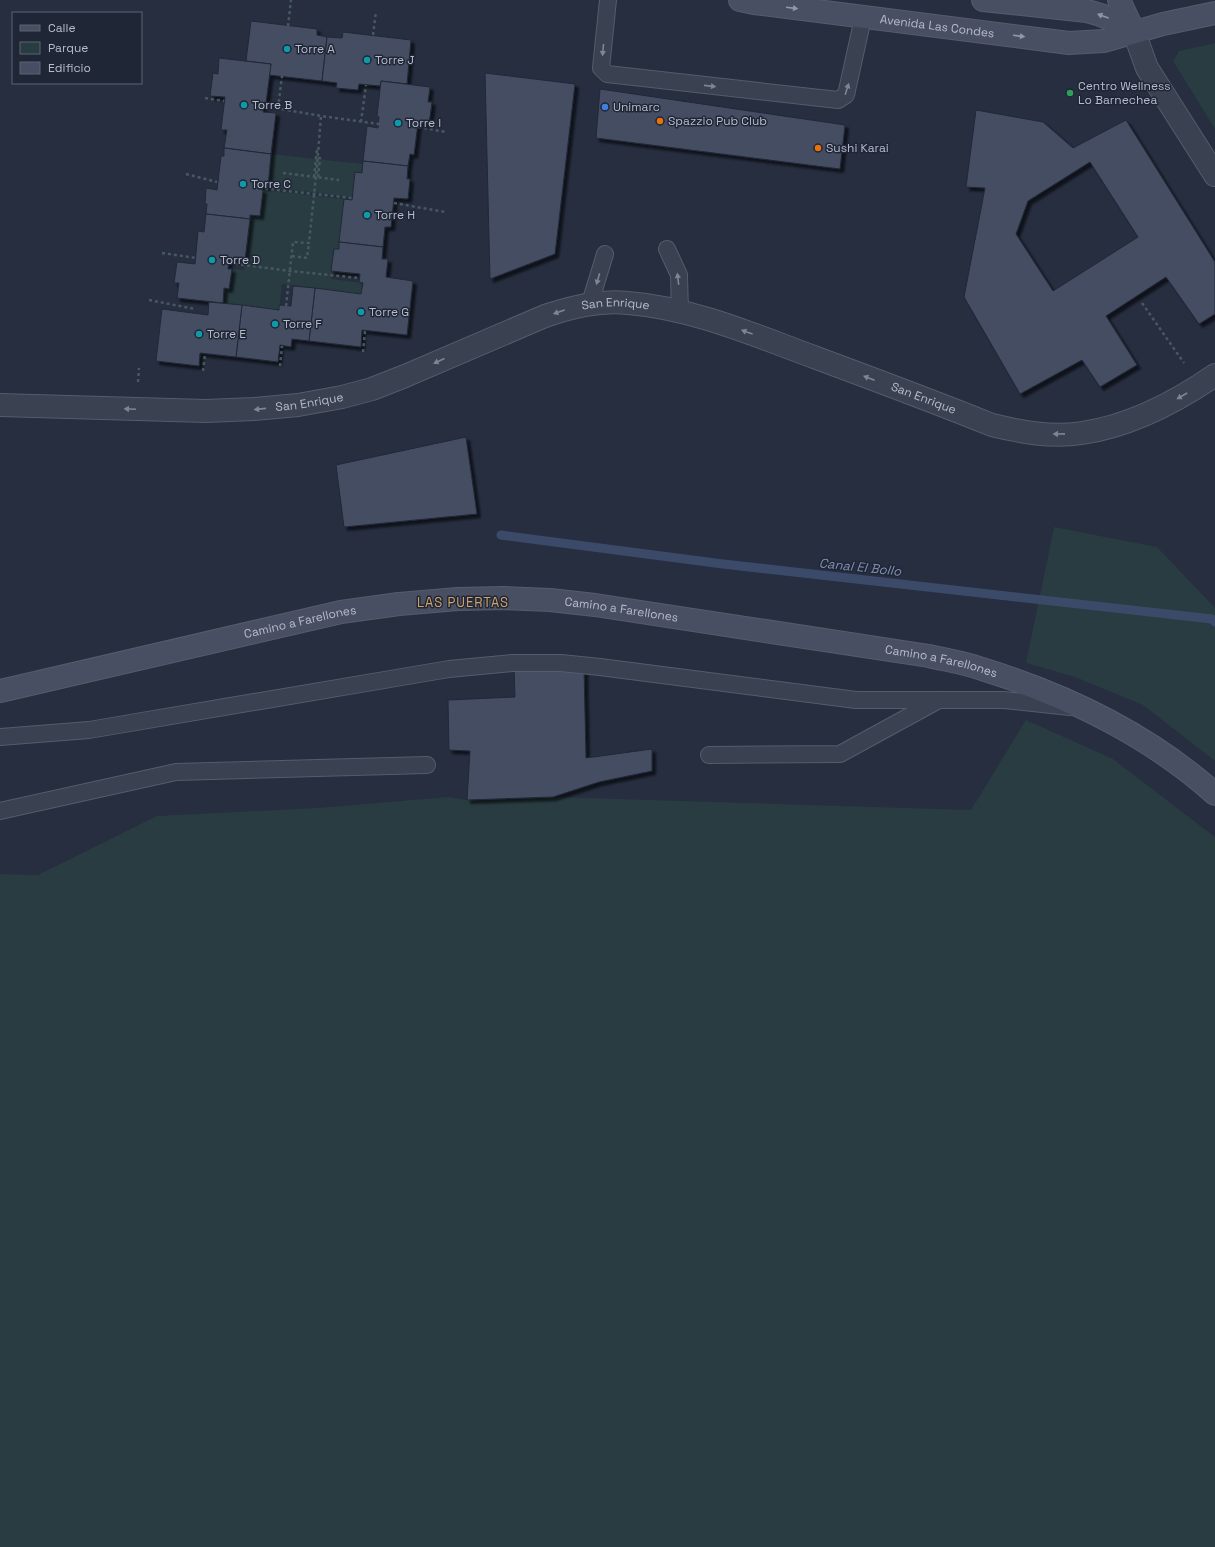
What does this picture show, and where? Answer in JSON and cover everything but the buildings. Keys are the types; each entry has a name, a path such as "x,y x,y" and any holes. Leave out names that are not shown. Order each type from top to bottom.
{"main road":[{"name":"Avenida Las Condes","path":"740,0 864,18 1069,43 1104,41 1134,32 1215,13"},
{"path":"983,0 1087,10 1120,22 1134,32"},
{"path":"1118,0 1134,32"},
{"name":"Camino a Farellones","path":"0,691 341,612 399,604 458,599 504,598 550,600 595,605 929,656 980,668 1030,685 1079,705 1125,730 1168,758 1215,794"}],"street":[{"path":"1134,32 1148,68 1215,174"},
{"name":"San Enrique","path":"0,404 206,411 298,405 342,397 372,389 545,316 567,309 590,304 627,302 680,312 718,322 992,424 1034,433 1082,433 1110,427 1137,418 1163,406 1208,380"}],"lane":[{"path":"608,0 601,68 607,74 838,100 846,95 864,18"},
{"path":"667,249 679,275 680,312"},
{"path":"590,304 605,254"},
{"path":"0,737 89,730 449,669 512,663 561,663 600,667 856,700 1004,700 1073,707 1079,705"},
{"path":"709,755 840,754 938,700"},
{"path":"0,811 176,772 427,765"}],"path":[{"path":"288,26 291,0"},
{"path":"373,35 376,11"},
{"path":"278,108 282,76"},
{"path":"361,122 366,85"},
{"path":"205,98 224,101"},
{"path":"264,106 379,124"},
{"path":"292,256 307,258 321,116"},
{"path":"418,127 446,132"},
{"path":"314,177 317,149"},
{"path":"318,158 320,158 318,177"},
{"path":"283,173 339,180"},
{"path":"186,174 217,182"},
{"path":"259,188 352,198"},
{"path":"394,203 445,212"},
{"path":"286,306 293,242 309,243"},
{"path":"162,253 196,258"},
{"path":"229,263 290,272 359,278"},
{"path":"149,300 195,309"},
{"path":"1142,303 1176,354 1208,380"},
{"path":"363,352 365,331"},
{"path":"280,366 282,346"},
{"path":"203,371 205,354"}],"green space":[{"path":"1215,43 1215,129 1173,61 1179,51"},
{"path":"271,154 363,164 362,173 352,197 268,187"},
{"path":"263,190 344,199 339,249 334,249 331,279 363,283 361,294 282,284 279,310 223,303 224,288 229,289 232,269 244,270 250,215 260,216"},
{"path":"1054,527 1157,547 1215,608 1215,761 1143,705 1075,677 1026,663"},
{"path":"1026,720 1113,759 1215,837 1215,1547 0,1547 0,874 38,875 157,816 317,808 448,797 467,800 553,797 971,810"}],"waterway":[{"name":"Canal El Bollo","path":"501,535 723,564 1212,619 1215,622"}],"place":[{"name":"Torre A","path":"287,49"},
{"name":"Torre J","path":"367,60"},
{"name":"Centro Wellness Lo Barnechea","path":"1070,93"},
{"name":"Torre B","path":"244,105"},
{"name":"Unimarc","path":"605,107"},
{"name":"Spazzio Pub Club","path":"660,121"},
{"name":"Torre I","path":"398,123"},
{"name":"Sushi Karai","path":"818,148"},
{"name":"Torre C","path":"243,184"},
{"name":"Torre H","path":"367,215"},
{"name":"Torre D","path":"212,260"},
{"name":"Torre G","path":"361,312"},
{"name":"Torre F","path":"275,324"},
{"name":"Torre E","path":"199,334"}],"district":[{"name":"LAS PUERTAS","path":"463,602"}]}
